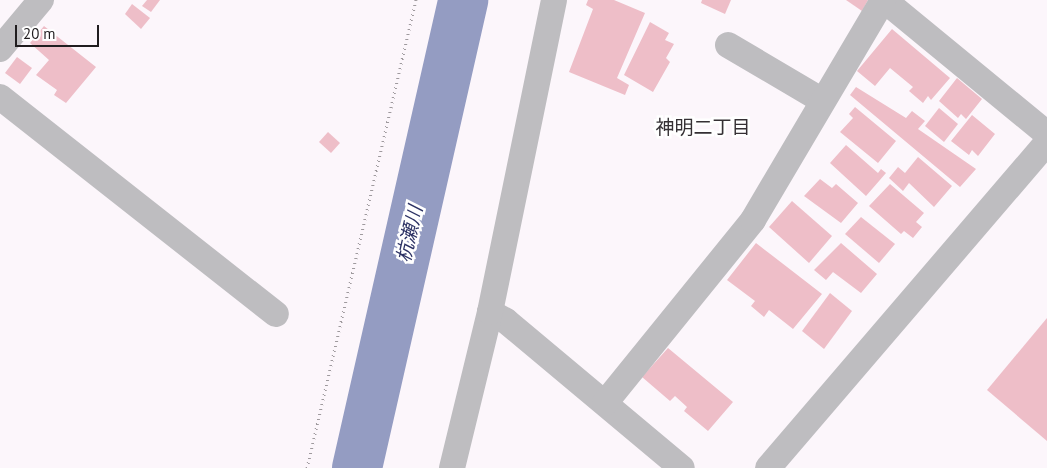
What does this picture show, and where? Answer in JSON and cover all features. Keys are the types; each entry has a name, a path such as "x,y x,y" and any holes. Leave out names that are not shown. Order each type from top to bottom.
{"street":[{"path":"0,49 41,0"},
{"path":"452,468 490,312 554,0"},
{"path":"605,403 752,220 884,0 1047,134"},
{"path":"728,45 823,101"},
{"path":"0,97 276,314"},
{"path":"768,468 1047,142"},
{"path":"490,312 506,321 682,468"}],"path":[{"path":"308,468 416,0"}],"building":[{"path":"147,0 160,0 151,12 142,6"},
{"path":"588,0 614,0 645,13 617,78 629,85 625,95 569,72 593,9 586,5"},
{"path":"702,0 731,0 725,14 701,3"},
{"path":"846,0 868,0 862,11"},
{"path":"132,4 150,18 141,29 125,14"},
{"path":"650,22 669,33 665,40 674,44 666,58 670,62 653,92 624,75"},
{"path":"44,26 96,67 66,103 54,95 57,90 36,75 49,60 30,43"},
{"path":"892,29 950,78 931,100 928,96 923,103 909,91 913,87 890,68 875,86 857,71"},
{"path":"17,57 32,68 20,84 5,73"},
{"path":"957,78 982,99 966,119 961,114 958,118 939,101"},
{"path":"856,87 906,118 912,111 925,121 918,129 976,169 960,187 850,95"},
{"path":"855,107 896,141 878,163 840,132 853,118 849,114"},
{"path":"939,108 958,124 944,142 925,126"},
{"path":"972,115 995,134 978,156 972,150 969,155 951,141"},
{"path":"328,132 340,143 331,153 319,142"},
{"path":"846,145 878,173 881,169 886,173 866,196 830,163"},
{"path":"918,157 952,186 934,207 909,183 903,191 889,178 898,167 905,173"},
{"path":"820,179 832,188 836,184 858,203 841,223 804,196"},
{"path":"890,184 924,213 916,222 922,227 913,238 904,231 901,234 869,206"},
{"path":"792,201 832,236 809,263 769,227"},
{"path":"861,217 895,244 879,263 845,234"},
{"path":"756,243 822,294 793,329 769,310 764,317 751,306 755,301 727,280"},
{"path":"841,243 877,274 861,293 833,272 826,280 814,270"},
{"path":"830,293 852,311 824,349 802,331"},
{"path":"1047,318 1047,441 987,390"},
{"path":"668,348 733,402 708,431 684,411 687,407 675,396 670,401 642,377"}],"waterway":[{"name":"杭瀬川","path":"357,468 463,0"}],"district":[{"name":"神明二丁目","path":"703,128"}]}
